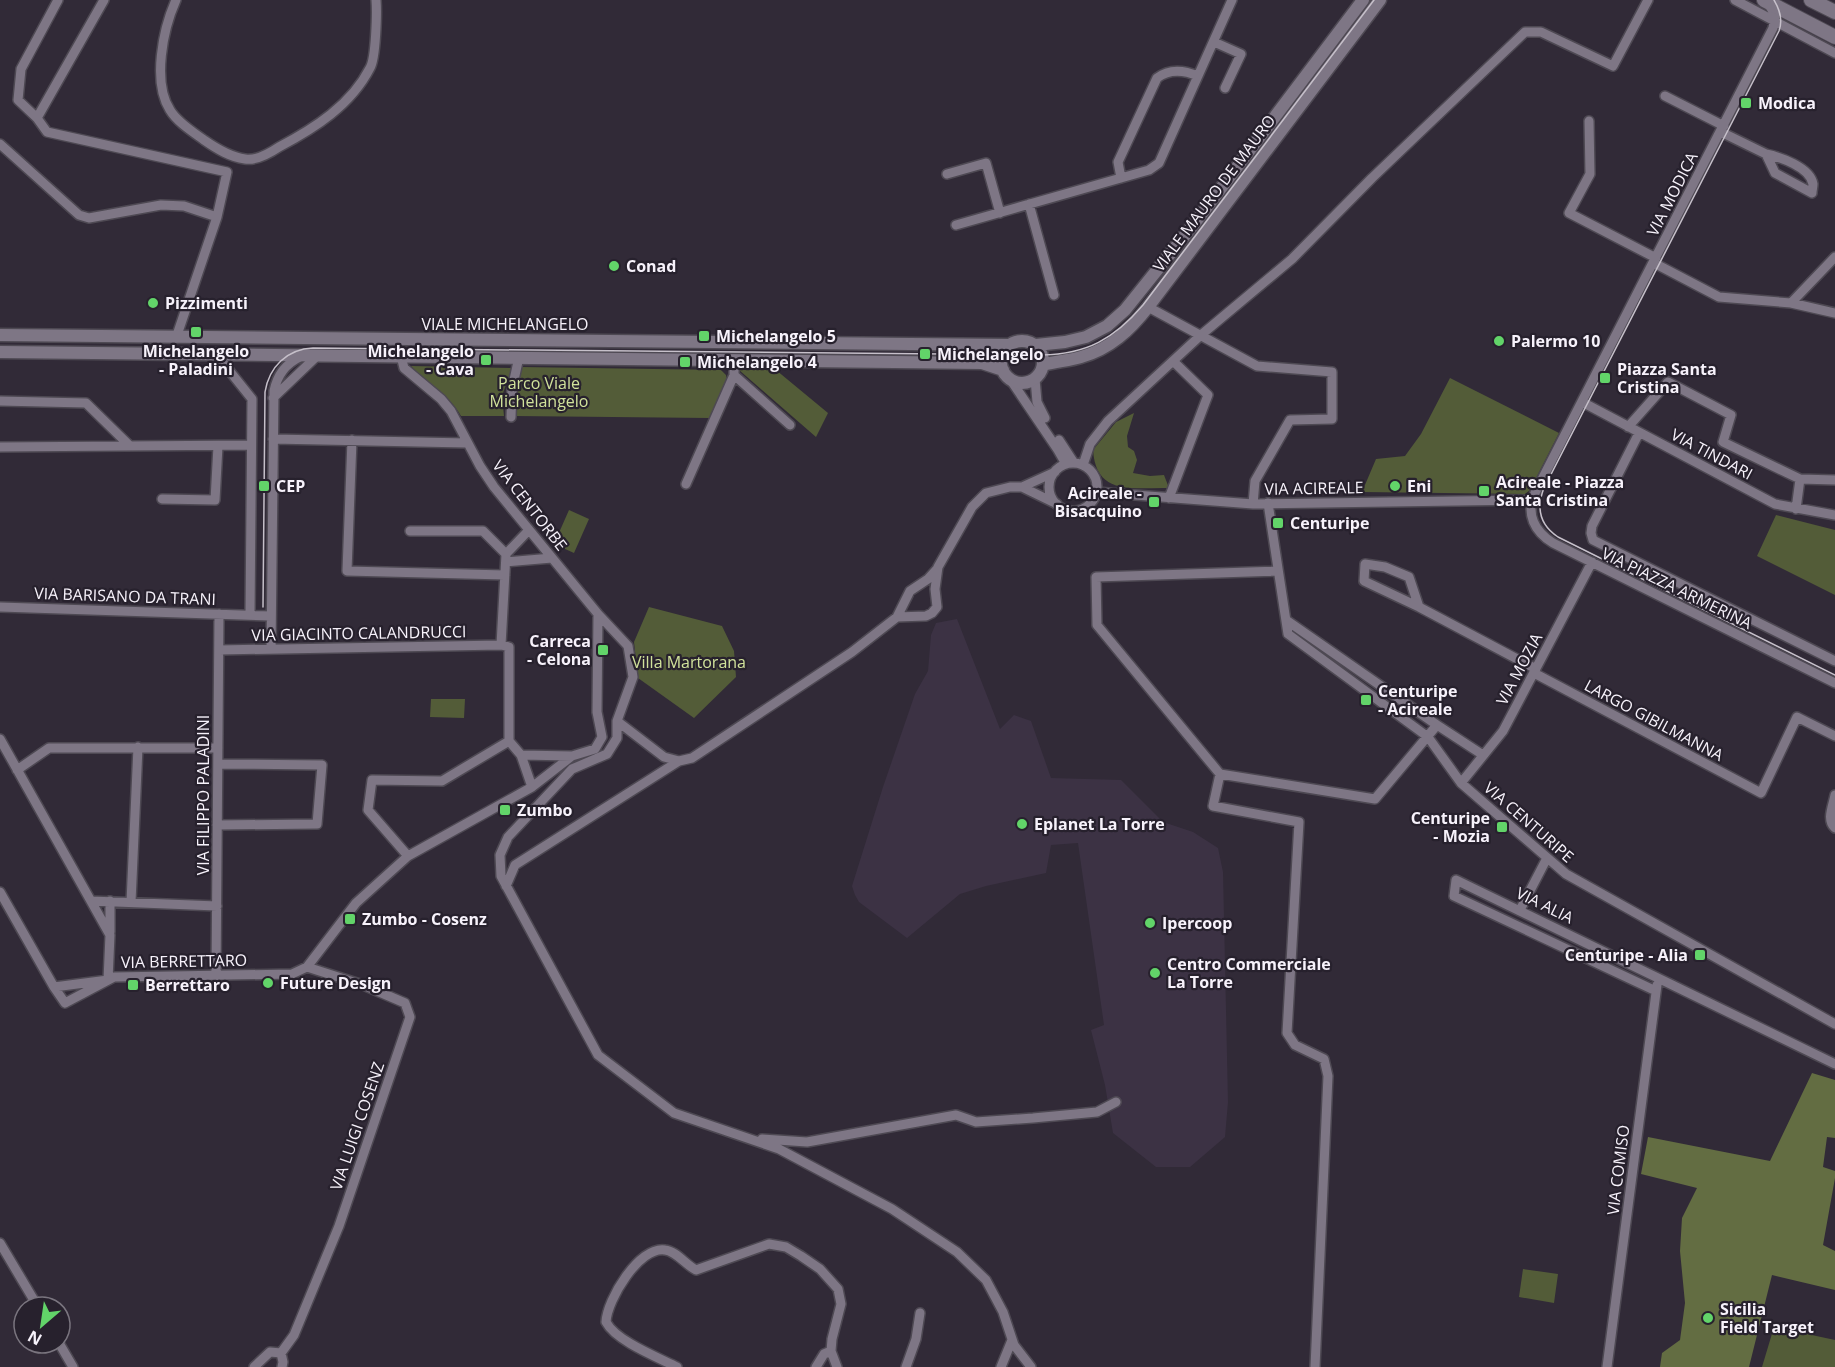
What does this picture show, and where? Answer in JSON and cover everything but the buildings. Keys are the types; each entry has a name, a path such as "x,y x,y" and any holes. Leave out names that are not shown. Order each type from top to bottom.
{"main road":[{"path":"1764,0 1835,37"},
{"path":"1811,0 1835,12"}],"street":[{"path":"58,0 21,69 18,100 37,118 47,132 227,172"},
{"path":"37,118 104,0"},
{"path":"176,0 171,10 160,58 163,93 170,111 191,131 221,152 247,160 267,154 319,125 351,96 372,66 376,0"},
{"path":"956,225 1149,170 1159,163 1232,0"},
{"name":"VIALE MAURO DE MAURO","path":"1036,345 1086,337 1107,326 1125,310 1194,224 1363,0"},
{"name":"VIALE MAURO DE MAURO","path":"1043,365 1081,357 1100,350 1121,336 1148,307 1380,0"},
{"path":"506,886 515,865 679,761 692,758 874,637 897,617 910,591 928,579 938,567 972,507 986,493 1010,487 1022,487 1074,464 1097,433 1201,335 1292,259 1374,176 1526,32 1541,32 1613,66 1648,0"},
{"path":"1735,0 1835,53"},
{"path":"1764,0 1773,9 1775,21"},
{"name":"VIA MODICA","path":"1582,402 1775,21"},
{"path":"1214,42 1241,54 1226,88"},
{"path":"1121,178 1118,162 1157,78 1165,72 1186,70 1198,76"},
{"path":"1665,96 1766,154 1776,156 1805,171 1813,182 1812,193 1774,173 1766,154"},
{"path":"1589,121 1590,174 1569,213 1719,297 1791,303 1835,313"},
{"path":"0,144 79,215 89,218 161,205 184,206 217,217"},
{"path":"176,338 217,217 227,172 232,168 235,156"},
{"path":"947,174 986,164 1000,213"},
{"path":"1029,204 1054,295"},
{"path":"1791,303 1835,257"},
{"path":"1148,307 1257,366 1332,372 1332,419 1290,420 1255,482 1252,504"},
{"name":"VIALE MICHELANGELO","path":"0,336 1010,345"},
{"path":"124,353 125,337"},
{"path":"1006,375 1023,383 1035,379 1041,373 1043,365 1042,355 1036,345 1023,341 1010,345 1002,355 1006,375 1058,450 1074,464 1095,476 1096,492 1090,504 1077,510 1069,510 1022,487"},
{"name":"VIALE MICHELANGELO","path":"0,352 982,363 1006,375"},
{"path":"216,354 252,399 250,615"},
{"path":"273,398 313,355"},
{"path":"271,650 273,398 278,379 287,365 299,357 313,355"},
{"name":"VIA CENTORBE","path":"401,356 404,368 447,405 494,487 598,614 628,645 633,677 617,722 617,738 607,754 572,770 508,837 500,855 501,876 598,1055 674,1113 748,1138"},
{"path":"511,417 512,389 519,357"},
{"path":"686,484 734,375 734,360"},
{"path":"1169,498 1208,395 1173,361"},
{"path":"734,375 790,425"},
{"path":"1035,379 1040,410 1074,464"},
{"path":"1628,427 1668,382 1731,415 1723,442 1800,479 1835,480"},
{"path":"0,401 86,402 130,446"},
{"path":"1532,500 1582,402"},
{"name":"VIA TINDARI","path":"1582,402 1775,504 1835,515"},
{"name":"VIA PIAZZA ARMERINA","path":"1640,433 1596,517 1591,533 1593,540 1835,662"},
{"path":"273,439 467,443"},
{"path":"352,440 347,571 505,575"},
{"path":"0,447 251,445"},
{"path":"162,499 215,500 218,446"},
{"path":"1055,472 1050,492 1057,504"},
{"path":"1796,509 1800,479"},
{"name":"VIA ACIREALE","path":"1096,492 1252,504 1532,500"},
{"name":"VIA PIAZZA ARMERINA","path":"1532,500 1531,515 1534,524 1544,537 1835,683"},
{"path":"1268,504 1286,620 1483,755"},
{"path":"529,530 506,558 501,645 509,647 509,741 521,755 532,787"},
{"path":"410,531 483,531 506,558 552,558"},
{"name":"VIA MOZIA","path":"1461,783 1503,731 1592,562"},
{"name":"LARGO GIBILMANNA","path":"1419,607 1410,577 1385,567 1365,564 1364,581 1419,607 1761,793 1797,717 1835,736"},
{"path":"897,617 926,616 933,613 937,607 934,589 938,567"},
{"path":"1278,571 1096,577 1097,625 1220,774 1375,800 1437,725"},
{"path":"916,587 926,587 937,599"},
{"path":"907,598 908,606 919,616"},
{"name":"VIA BARISANO DA TRANI","path":"0,608 271,616"},
{"name":"VIA FILIPPO PALADINI","path":"216,976 219,614"},
{"path":"521,755 572,756 595,749 602,737 597,712 598,614"},
{"name":"VIA CENTURIPE","path":"1286,620 1288,634 1428,737 1461,783 1566,874 1835,1024"},
{"name":"VIA GIACINTO CALANDRUCCI","path":"219,650 501,645"},
{"path":"617,722 664,757 679,761"},
{"path":"0,740 110,935"},
{"path":"408,855 368,810 372,780 442,781 509,741"},
{"path":"130,902 138,747"},
{"path":"17,770 50,748 218,748"},
{"path":"307,967 356,903 408,855 532,787 572,756"},
{"path":"217,825 317,824 322,765 218,764"},
{"path":"1220,774 1213,806 1299,822 1287,1033 1295,1045 1324,1059 1328,1076 1315,1367"},
{"path":"1835,795 1830,820 1835,828"},
{"path":"1520,910 1547,858"},
{"name":"VIA ALIA","path":"1656,991 1454,896 1456,880 1835,1064"},
{"path":"0,892 54,987 108,980 110,901"},
{"path":"91,901 217,906"},
{"name":"VIA BERRETTARO","path":"54,987 65,1003 114,977 292,974 307,967"},
{"name":"VIA LUIGI COSENZ","path":"281,1353 294,1335 339,1226 410,1017 405,1003 363,985 307,967"},
{"name":"VIA COMISO","path":"1607,1367 1657,976"},
{"path":"748,1138 807,1142 956,1115 976,1122 1022,1119 1097,1112 1116,1102"},
{"path":"748,1138 779,1149 892,1209 957,1252 986,1280 1003,1312 1012,1340 1031,1367"},
{"path":"0,1243 31,1295"},
{"path":"677,1367 621,1337 609,1328 606,1322 610,1302 630,1272 641,1259 663,1249 696,1270 769,1244 786,1247 801,1256 826,1274 838,1289 841,1304 831,1351 837,1367"},
{"path":"906,1367 916,1339 920,1313"},
{"path":"1002,1367 1012,1340"},
{"path":"816,1367 824,1354 831,1351"},
{"path":"254,1367 270,1352 281,1353 282,1367"}],"shaded area":[{"path":"957,619 1000,729 1014,715 1031,721 1051,778 1121,780 1163,822 1193,832 1218,848 1223,872 1228,1102 1225,1137 1190,1167 1156,1167 1113,1133 1105,1085 1091,1030 1104,1025 1078,843 1051,845 1046,873 960,894 907,938 859,902 855,895 852,886 883,787 915,694 928,671 931,635 936,623"}],"green space":[{"path":"411,366 512,368 502,396 504,416 461,416 444,395"},
{"name":"Parco Viale Michelangelo","path":"521,367 721,370 727,380 709,418 514,416 514,395"},
{"path":"739,370 776,370 828,413 816,437"},
{"path":"1450,378 1559,433 1530,490 1525,494 1362,492 1376,459 1405,456 1421,434"},
{"path":"1134,413 1127,436 1128,447 1134,451 1137,460 1133,473 1150,476 1164,475 1169,488 1130,488 1109,482 1101,476 1093,450 1116,422"},
{"path":"569,510 589,519 574,553 554,544"},
{"path":"1776,515 1835,530 1835,595 1757,556"},
{"name":"Villa Martorana","path":"649,607 722,626 734,651 736,677 694,718 638,678 634,642"},
{"path":"431,699 465,699 464,718 430,717"},
{"path":"1812,1073 1835,1080 1835,1138 1827,1137 1823,1167 1835,1171 1835,1178 1823,1245 1835,1251 1835,1290 1772,1275 1749,1367 1660,1367 1662,1353 1680,1340 1685,1303 1680,1251 1682,1218 1697,1188 1641,1174 1648,1137 1770,1161"},
{"path":"1523,1269 1558,1274 1554,1303 1519,1297"},
{"path":"1774,1327 1835,1340 1835,1367 1762,1367"}],"tram line":[{"path":"263,607 265,392 275,367 287,356 313,348 1042,355 1073,352 1086,348 1121,327 1143,305 1374,0"},
{"path":"1774,0 1780,15 1779,31 1544,488 1540,509 1547,527 1558,537 1835,675"}],"place":[{"name":"Modica","path":"1746,103"},
{"name":"Conad","path":"614,266"},
{"name":"Pizzimenti","path":"153,303"},
{"name":"Michelangelo - Paladini","path":"196,332"},
{"name":"Michelangelo 5","path":"704,336"},
{"name":"Palermo 10","path":"1499,341"},
{"name":"Michelangelo","path":"925,354"},
{"name":"Michelangelo - Cava","path":"486,360"},
{"name":"Michelangelo 4","path":"685,362"},
{"name":"Piazza Santa Cristina","path":"1605,378"},
{"name":"CEP","path":"264,486"},
{"name":"Eni","path":"1395,486"},
{"name":"Acireale - Piazza Santa Cristina","path":"1484,491"},
{"name":"Acireale - Bisacquino","path":"1154,502"},
{"name":"Centuripe","path":"1278,523"},
{"name":"Carreca - Celona","path":"603,650"},
{"name":"Centuripe - Acireale","path":"1366,700"},
{"name":"Zumbo","path":"505,810"},
{"name":"Eplanet La Torre","path":"1022,824"},
{"name":"Centuripe - Mozia","path":"1502,827"},
{"name":"Zumbo - Cosenz","path":"350,919"},
{"name":"Ipercoop","path":"1150,923"},
{"name":"Centuripe - Alia","path":"1700,955"},
{"name":"Centro Commerciale La Torre","path":"1155,973"},
{"name":"Future Design","path":"268,983"},
{"name":"Berrettaro","path":"133,985"},
{"name":"Sicilia Field Target","path":"1708,1318"}]}
